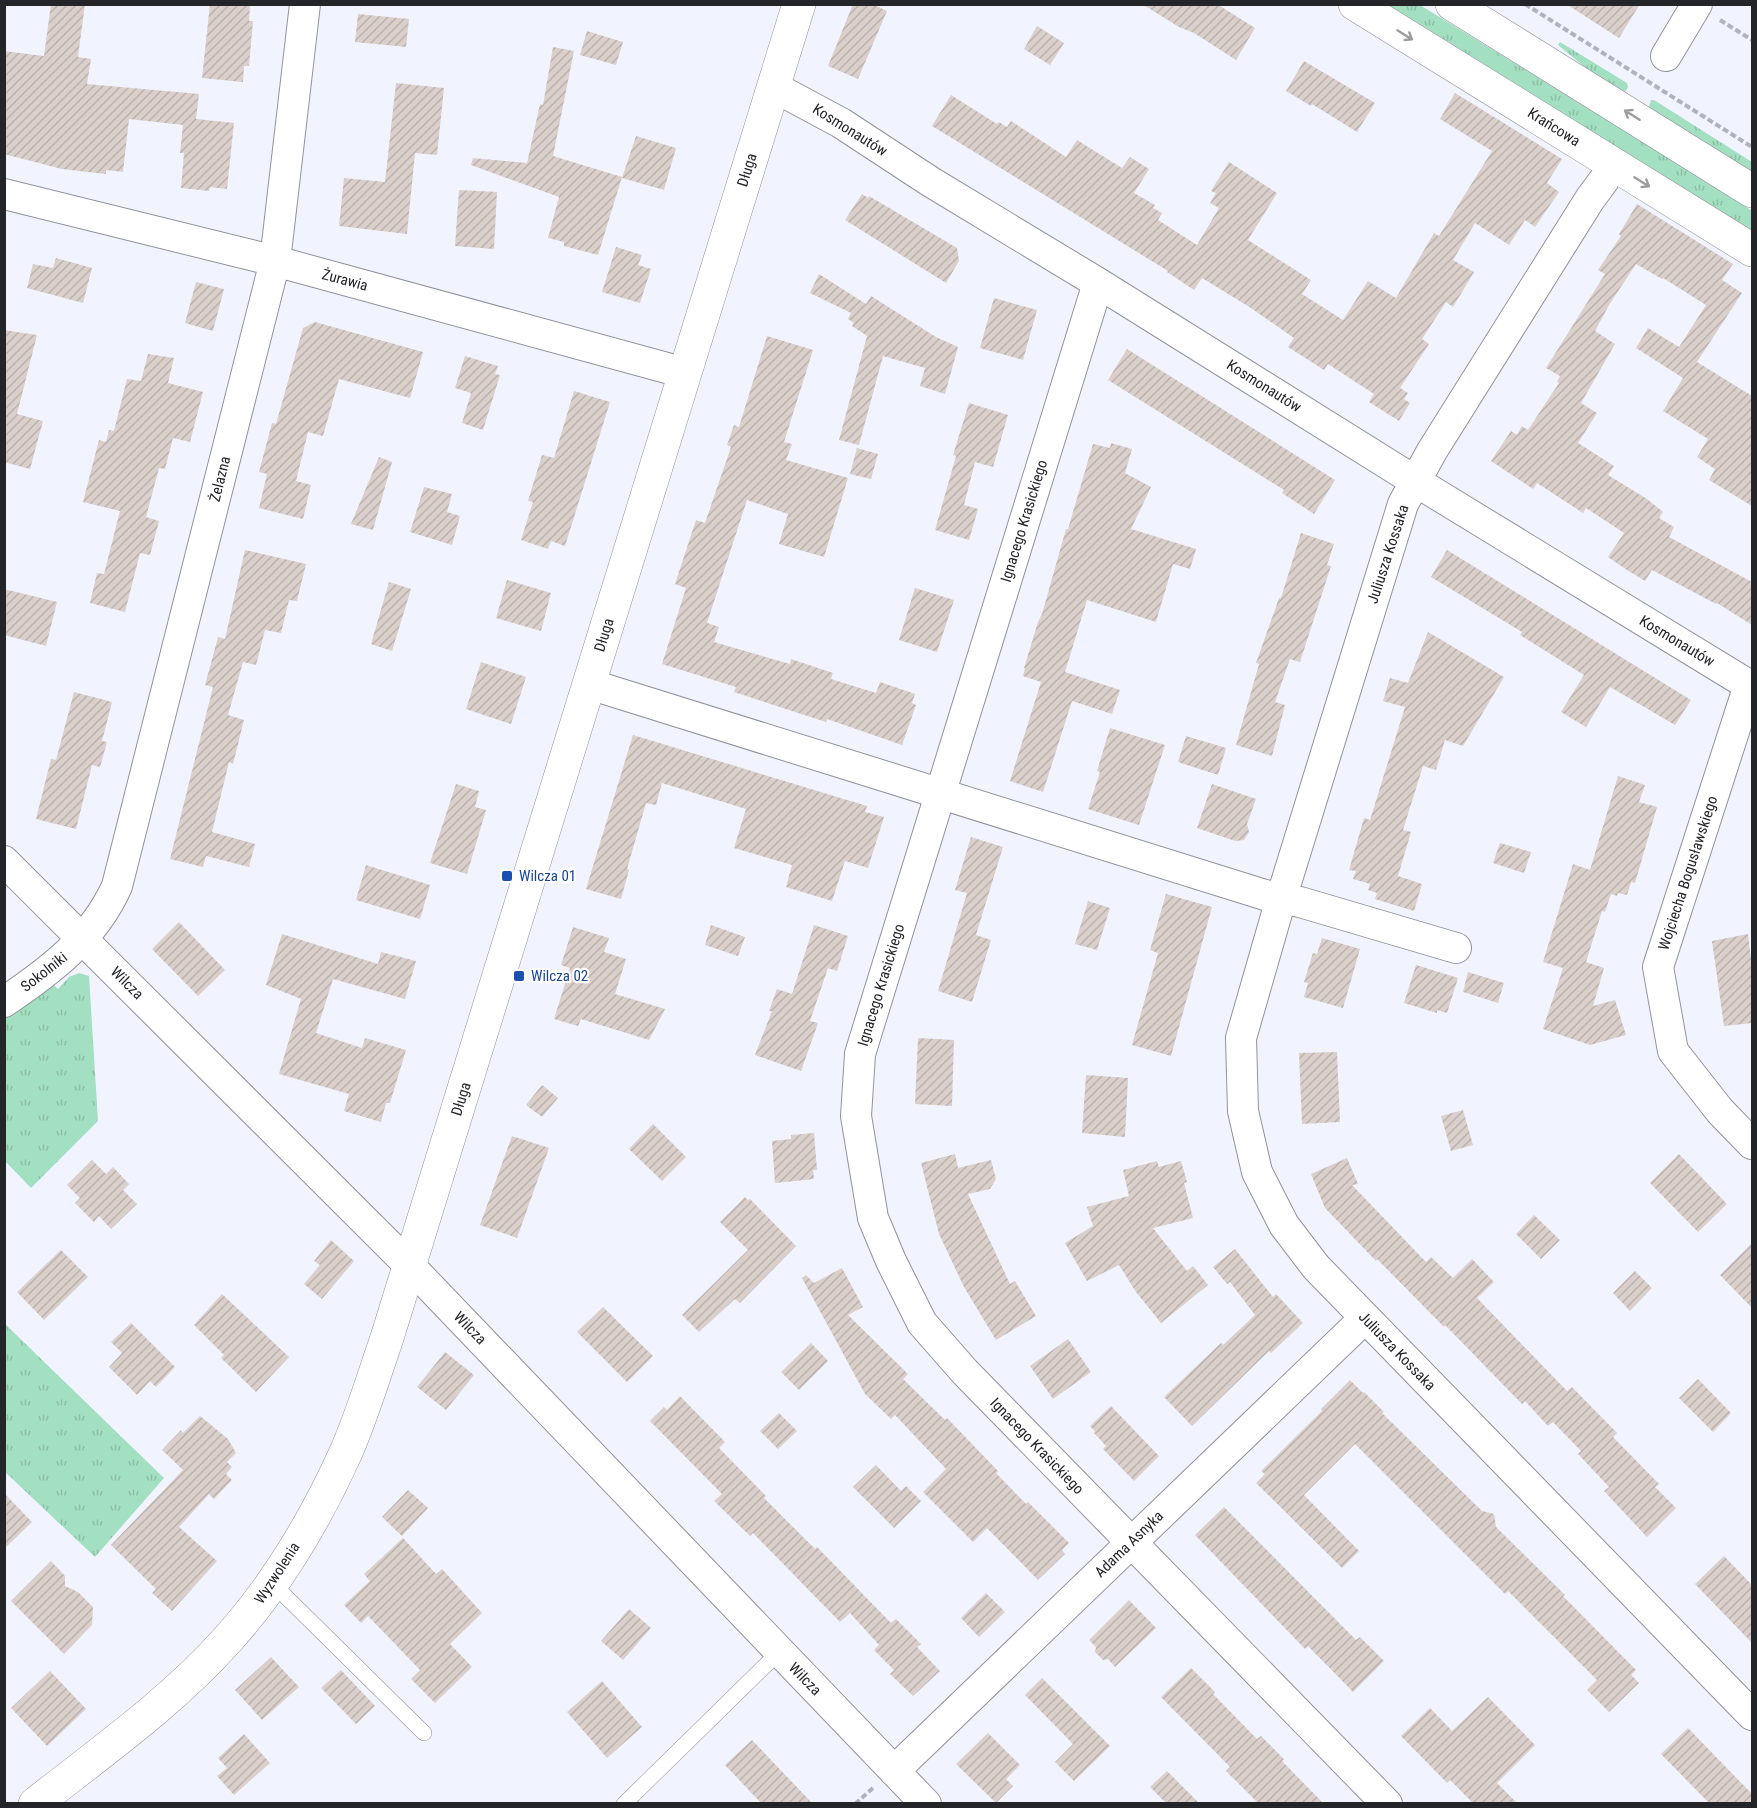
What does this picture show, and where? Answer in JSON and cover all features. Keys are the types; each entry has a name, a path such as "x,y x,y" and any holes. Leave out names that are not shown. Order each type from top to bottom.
{"street":[{"name":"Żelazna","path":"83,940 111,901 117,886 275,261 305,4"},
{"name":"Długa","path":"409,1265 799,4"},
{"name":"Krańcowa","path":"1355,4 1752,250"},
{"path":"1452,4 1752,191"},
{"path":"1666,56 1697,5"},
{"name":"Kosmonautów","path":"774,87 841,123 931,182 1751,686"},
{"name":"Juliusza Kossaka","path":"1604,180 1415,481 1403,504 1281,899 1241,1038 1243,1111 1257,1172 1284,1225 1316,1267 1752,1716"},
{"name":"Żurawia","path":"4,194 275,261 685,373"},
{"name":"Ignacego Krasickiego","path":"1098,283 860,1053 856,1116 873,1218 891,1261 922,1323 965,1372 1388,1803"},
{"path":"589,684 1281,899 1300,902 1456,948"},
{"name":"Wojciecha Bogusławskiego","path":"1751,686 1658,967 1673,1051 1720,1111 1752,1144"},
{"name":"Wilcza","path":"4,861 409,1265 926,1803"},
{"name":"Sokolniki","path":"4,1002 46,973 83,940"},
{"name":"Wyzwolenia","path":"35,1803 141,1721 182,1685 226,1641 272,1583 302,1535 346,1451 370,1389 409,1265"},
{"name":"Adama Asnyka","path":"894,1771 1365,1318"}],"lane":[{"path":"272,1583 424,1733"},
{"path":"624,1803 779,1652"}],"path":[{"path":"1525,4 1752,147"},
{"path":"1697,5 1752,40"}],"green space":[{"path":"1387,5 1420,5 1729,195 1752,211 1752,233"},
{"path":"1560,42 1627,83 1628,87 1625,92 1586,68 1558,45"},
{"path":"1651,100 1752,162 1752,173 1649,107"},
{"path":"79,973 89,976 98,1121 31,1188 5,1161 4,1011 51,982 58,989 69,977"},
{"path":"5,1324 164,1478 95,1557 5,1472"}],"building":[{"path":"51,4 85,4 78,57 91,59 87,84 199,94 196,119 234,123 227,189 210,187 209,191 181,188 184,153 180,153 183,125 129,119 123,172 106,170 106,174 62,169 4,154 4,51 44,56"},
{"path":"210,4 250,4 249,21 253,21 249,66 244,66 243,82 202,78"},
{"path":"853,4 872,4 887,11 858,79 828,66"},
{"path":"1142,4 1217,4 1255,28 1236,60"},
{"path":"1566,4 1640,4 1619,38"},
{"path":"358,14 409,19 406,47 355,42"},
{"path":"1037,26 1064,43 1050,65 1024,49"},
{"path":"587,31 623,42 616,65 580,55"},
{"path":"553,47 574,51 553,156 622,177 598,255 564,246 564,242 548,238 559,197 471,165 473,158 527,163 540,104 543,105"},
{"path":"1304,61 1375,103 1357,132 1286,91"},
{"path":"396,83 444,88 437,155 415,153 407,234 339,226 344,178 385,182"},
{"path":"1455,93 1562,159 1547,183 1559,192 1535,227 1525,220 1509,245 1475,223 1453,260 1474,272 1453,307 1446,302 1422,339 1429,344 1400,388 1408,393 1404,399 1410,403 1399,421 1369,402 1374,394 1328,364 1324,370 1288,347 1294,338 1251,308 1202,278 1194,290 1168,271 932,126 951,95 997,124 999,122 1007,127 1011,121 1066,157 1077,140 1122,168 1130,157 1149,169 1134,193 1155,205 1153,208 1162,213 1158,220 1197,245 1219,208 1210,203 1216,193 1211,191 1229,162 1277,193 1248,240 1311,280 1302,294 1343,320 1368,281 1396,298 1434,233 1439,236 1492,151 1440,119"},
{"path":"636,136 676,148 664,190 622,178"},
{"path":"459,190 497,192 494,249 455,246"},
{"path":"862,194 957,248 959,261 946,283 845,220"},
{"path":"1637,204 1733,264 1722,280 1742,293 1697,362 1752,396 1752,506 1709,480 1715,469 1697,457 1708,439 1663,411 1683,378 1636,348 1648,328 1679,347 1706,305 1636,264 1595,331 1615,344 1581,403 1597,413 1578,443 1614,466 1608,475 1647,499 1663,512 1659,518 1674,527 1669,537 1752,582 1752,625 1717,603 1652,570 1645,581 1627,570 1608,557 1624,533 1586,508 1583,513 1537,483 1533,489 1491,461 1511,431 1517,435 1522,426 1528,430 1559,383 1557,382 1560,376 1546,368 1605,274 1598,270 1621,236 1619,234"},
{"path":"616,247 642,255 638,265 651,269 640,303 602,292"},
{"path":"56,258 92,268 83,303 27,288 33,264 53,268"},
{"path":"819,274 866,304 871,296 936,337 958,347 945,394 920,386 925,368 883,356 859,445 839,440 867,336 852,326 854,323 848,319 851,313 810,293"},
{"path":"196,282 224,289 213,331 185,323"},
{"path":"994,298 1037,310 1023,360 980,348"},
{"path":"315,322 423,352 410,398 339,379 323,436 308,432 296,481 311,485 303,519 259,508 267,474 259,472 272,423 276,424 303,328"},
{"path":"4,330 37,335 17,414 43,421 30,469 4,462"},
{"path":"767,336 813,350 784,442 792,444 786,460 848,478 824,557 779,544 788,514 747,500 707,623 719,627 714,642 790,664 791,659 833,673 831,679 876,693 880,682 915,694 912,703 916,705 902,745 827,719 826,722 734,692 736,687 662,664 686,588 675,584 696,520 705,523 731,447 727,445 734,425 739,427"},
{"path":"1127,349 1335,480 1314,514 1282,493 1284,490 1108,380"},
{"path":"148,354 174,358 168,383 203,392 190,442 173,438 165,469 159,468 146,517 159,521 150,555 140,553 125,612 90,603 97,573 104,574 120,511 83,502 99,440 106,442 109,430 114,431 127,379 141,381"},
{"path":"465,356 498,366 495,374 500,375 483,430 462,423 471,393 455,388"},
{"path":"574,391 610,402 565,546 551,541 548,549 521,540 533,502 528,501 542,455 554,458"},
{"path":"969,403 1008,415 993,467 975,462 964,505 978,509 969,540 935,530 956,456 953,455"},
{"path":"1111,443 1132,449 1125,473 1151,487 1131,529 1196,549 1190,569 1173,564 1156,622 1087,600 1065,672 1120,690 1112,714 1072,701 1043,792 1010,781 1041,682 1023,676 1024,668 1093,444 1110,448"},
{"path":"857,448 878,454 871,479 850,474"},
{"path":"379,457 392,462 373,530 351,524"},
{"path":"424,487 452,494 447,512 460,516 452,545 410,532"},
{"path":"1301,533 1334,544 1327,565 1331,566 1300,662 1290,659 1275,702 1285,705 1272,756 1236,745 1259,664 1256,663 1279,598 1281,598"},
{"path":"245,550 306,564 297,601 289,600 281,633 265,630 256,665 243,662 228,715 244,720 233,764 229,762 212,832 255,844 249,867 206,856 203,867 170,859 213,687 205,685 218,637 225,639"},
{"path":"1447,550 1691,700 1675,725 1610,687 1586,727 1561,712 1584,675 1520,635 1522,632 1431,577"},
{"path":"507,580 551,593 541,631 496,618"},
{"path":"389,582 411,589 392,651 371,644"},
{"path":"915,588 954,600 937,652 899,640"},
{"path":"4,589 57,602 46,646 4,635"},
{"path":"1428,632 1504,677 1463,746 1445,740 1436,770 1423,766 1403,830 1411,832 1398,876 1422,884 1414,911 1375,899 1377,893 1368,890 1370,884 1353,879 1356,871 1349,870 1364,818 1370,820 1405,707 1383,701 1390,678 1408,683"},
{"path":"481,662 526,677 511,724 466,709"},
{"path":"74,692 112,702 102,741 107,742 100,767 92,765 76,829 36,819 51,759 56,760"},
{"path":"1110,728 1165,745 1139,825 1088,809 1100,772 1097,771"},
{"path":"633,735 867,806 865,812 884,817 868,868 845,861 832,901 786,887 792,865 734,848 746,809 662,783 656,805 646,803 621,899 586,889"},
{"path":"1186,736 1226,748 1218,775 1178,762"},
{"path":"1618,776 1645,785 1639,802 1657,807 1635,883 1631,882 1627,895 1611,894 1605,912 1602,911 1586,962 1604,968 1593,1006 1615,1000 1626,1035 1590,1045 1543,1029 1563,968 1543,962 1573,864 1590,870"},
{"path":"456,784 479,791 475,807 486,810 467,874 430,863"},
{"path":"1212,784 1256,799 1247,824 1249,832 1244,840 1235,841 1197,828"},
{"path":"971,837 1003,847 976,935 991,940 972,1002 938,991 967,893 955,890"},
{"path":"1500,843 1531,852 1524,873 1493,863"},
{"path":"366,865 430,885 420,919 356,900"},
{"path":"1166,894 1212,907 1171,1056 1132,1045 1158,953 1150,950"},
{"path":"1088,901 1110,908 1097,950 1075,944"},
{"path":"179,922 225,970 198,996 152,949"},
{"path":"711,925 745,937 738,956 705,945"},
{"path":"814,925 848,936 837,971 828,968 810,1021 818,1023 801,1071 755,1055 772,1011 769,1011 777,989 792,994"},
{"path":"573,927 609,938 604,952 626,959 615,994 665,1009 649,1040 581,1019 578,1026 554,1019 570,968 561,965"},
{"path":"282,934 378,964 381,952 416,961 405,999 333,979 316,1033 362,1048 365,1038 406,1050 390,1103 386,1103 381,1122 344,1111 349,1094 279,1074 301,999 266,985"},
{"path":"1748,934 1752,968 1752,1023 1724,1026 1712,941"},
{"path":"1322,938 1360,949 1343,1008 1304,997 1308,983 1304,982 1313,953 1317,954"},
{"path":"1416,965 1458,978 1447,1013 1437,1010 1437,1013 1404,1003"},
{"path":"1468,972 1504,983 1498,1003 1463,992"},
{"path":"918,1038 954,1040 952,1106 915,1104"},
{"path":"1337,1052 1340,1122 1302,1124 1299,1053"},
{"path":"1086,1075 1128,1078 1125,1137 1082,1133"},
{"path":"542,1085 558,1098 542,1117 526,1105"},
{"path":"1463,1110 1473,1145 1451,1151 1441,1116"},
{"path":"653,1124 686,1157 662,1181 629,1149"},
{"path":"814,1133 817,1170 813,1170 814,1179 775,1183 772,1141 791,1139 791,1135"},
{"path":"512,1136 549,1148 517,1238 480,1225"},
{"path":"955,1154 958,1168 991,1160 996,1179 990,1189 968,1194 1010,1284 1015,1281 1036,1316 996,1340 964,1287 939,1234 921,1163"},
{"path":"1679,1154 1727,1204 1698,1232 1650,1183"},
{"path":"1347,1158 1358,1184 1352,1185 1426,1262 1431,1257 1453,1278 1472,1259 1494,1282 1477,1298 1567,1391 1572,1387 1617,1433 1613,1437 1659,1484 1655,1487 1676,1508 1647,1537 1604,1491 1609,1487 1578,1454 1581,1451 1553,1422 1548,1426 1525,1401 1522,1404 1325,1208 1311,1174"},
{"path":"92,1160 106,1174 113,1167 129,1184 123,1190 137,1204 111,1229 99,1216 94,1222 75,1203 80,1198 67,1185"},
{"path":"1157,1161 1159,1167 1181,1161 1193,1218 1153,1228 1187,1271 1193,1266 1208,1285 1161,1323 1136,1292 1119,1265 1087,1281 1065,1243 1093,1226 1087,1207 1129,1196 1123,1170"},
{"path":"745,1197 750,1199 796,1246 740,1303 735,1299 699,1332 682,1315 748,1250 720,1222"},
{"path":"1534,1215 1560,1240 1541,1259 1516,1234"},
{"path":"331,1240 354,1261 322,1299 304,1284 320,1265 314,1261"},
{"path":"1752,1243 1752,1308 1720,1275"},
{"path":"1235,1249 1273,1297 1276,1294 1303,1323 1271,1353 1269,1351 1192,1426 1164,1397 1221,1343 1223,1345 1255,1315 1230,1282 1227,1284 1213,1267"},
{"path":"61,1250 88,1277 44,1320 17,1292"},
{"path":"842,1268 863,1307 848,1315 908,1374 903,1379 945,1420 947,1418 1026,1504 1028,1502 1069,1543 1062,1550 1065,1554 1038,1580 987,1528 973,1542 923,1492 946,1469 895,1415 891,1419 865,1394 802,1278 806,1275 814,1283"},
{"path":"1635,1271 1652,1288 1630,1311 1613,1293"},
{"path":"222,1294 289,1357 256,1392 221,1358 224,1355 194,1325"},
{"path":"603,1307 653,1356 627,1382 577,1332"},
{"path":"131,1323 175,1367 156,1387 150,1381 137,1395 109,1367 122,1353 111,1342"},
{"path":"1068,1339 1091,1372 1053,1399 1030,1366"},
{"path":"811,1343 828,1361 799,1390 781,1372"},
{"path":"445,1352 474,1375 446,1410 417,1387"},
{"path":"1698,1379 1731,1413 1713,1432 1679,1398"},
{"path":"1350,1380 1482,1511 1494,1514 1496,1527 1636,1670 1631,1675 1639,1683 1609,1712 1587,1690 1597,1680 1508,1591 1505,1594 1355,1444 1304,1495 1359,1551 1342,1568 1256,1483 1265,1474 1261,1471"},
{"path":"680,1396 725,1442 719,1448 766,1496 764,1498 815,1549 817,1547 891,1623 896,1619 921,1644 917,1647 940,1671 913,1696 890,1674 894,1670 874,1650 879,1645 850,1613 840,1622 753,1533 750,1536 714,1501 722,1494 650,1421 664,1407 667,1410"},
{"path":"1111,1406 1159,1456 1134,1481 1103,1449 1106,1446 1090,1426"},
{"path":"779,1413 797,1431 778,1449 760,1431"},
{"path":"200,1416 228,1439 236,1453 227,1462 232,1467 226,1474 232,1480 214,1499 209,1494 179,1527 217,1561 172,1611 152,1593 156,1589 111,1545 183,1470 162,1450 181,1430 183,1433"},
{"path":"876,1465 901,1491 906,1486 921,1501 894,1528 853,1487"},
{"path":"408,1490 428,1508 402,1536 382,1517"},
{"path":"4,1493 32,1522 4,1549"},
{"path":"1224,1507 1356,1640 1360,1637 1384,1661 1353,1692 1308,1646 1305,1649 1195,1535"},
{"path":"403,1538 436,1574 442,1569 482,1613 450,1644 472,1667 435,1703 411,1679 420,1670 368,1616 361,1623 344,1605 370,1581 364,1574"},
{"path":"1724,1556 1752,1585 1752,1643 1695,1584"},
{"path":"51,1561 65,1576 65,1586 78,1592 93,1607 92,1625 64,1654 11,1601"},
{"path":"986,1593 1005,1612 979,1637 961,1618"},
{"path":"1129,1600 1156,1628 1115,1667 1108,1659 1103,1660 1095,1652 1096,1647 1089,1640"},
{"path":"629,1609 651,1628 623,1660 601,1641"},
{"path":"271,1657 299,1687 262,1720 235,1690"},
{"path":"1191,1668 1257,1739 1261,1736 1284,1759 1282,1761 1323,1803 1258,1803 1226,1771 1230,1767 1161,1697"},
{"path":"341,1670 375,1706 356,1724 321,1688"},
{"path":"50,1671 86,1709 47,1746 11,1708"},
{"path":"1042,1678 1110,1746 1074,1781 1055,1762 1073,1744 1025,1695"},
{"path":"602,1681 642,1727 607,1758 567,1712"},
{"path":"1488,1697 1535,1745 1497,1783 1517,1803 1473,1803 1450,1780 1447,1783 1401,1736 1430,1708 1452,1731"},
{"path":"1688,1728 1752,1794 1752,1803 1709,1803 1661,1754"},
{"path":"988,1733 1020,1765 1006,1779 1013,1786 996,1803 956,1764"},
{"path":"244,1734 270,1763 234,1795 217,1776 227,1768 218,1758"},
{"path":"752,1740 812,1803 761,1803 725,1765"},
{"path":"1167,1771 1199,1803 1166,1803 1150,1787"}],"place":[{"name":"Wilcza 01","path":"507,876"},
{"name":"Wilcza 02","path":"519,976"}]}
